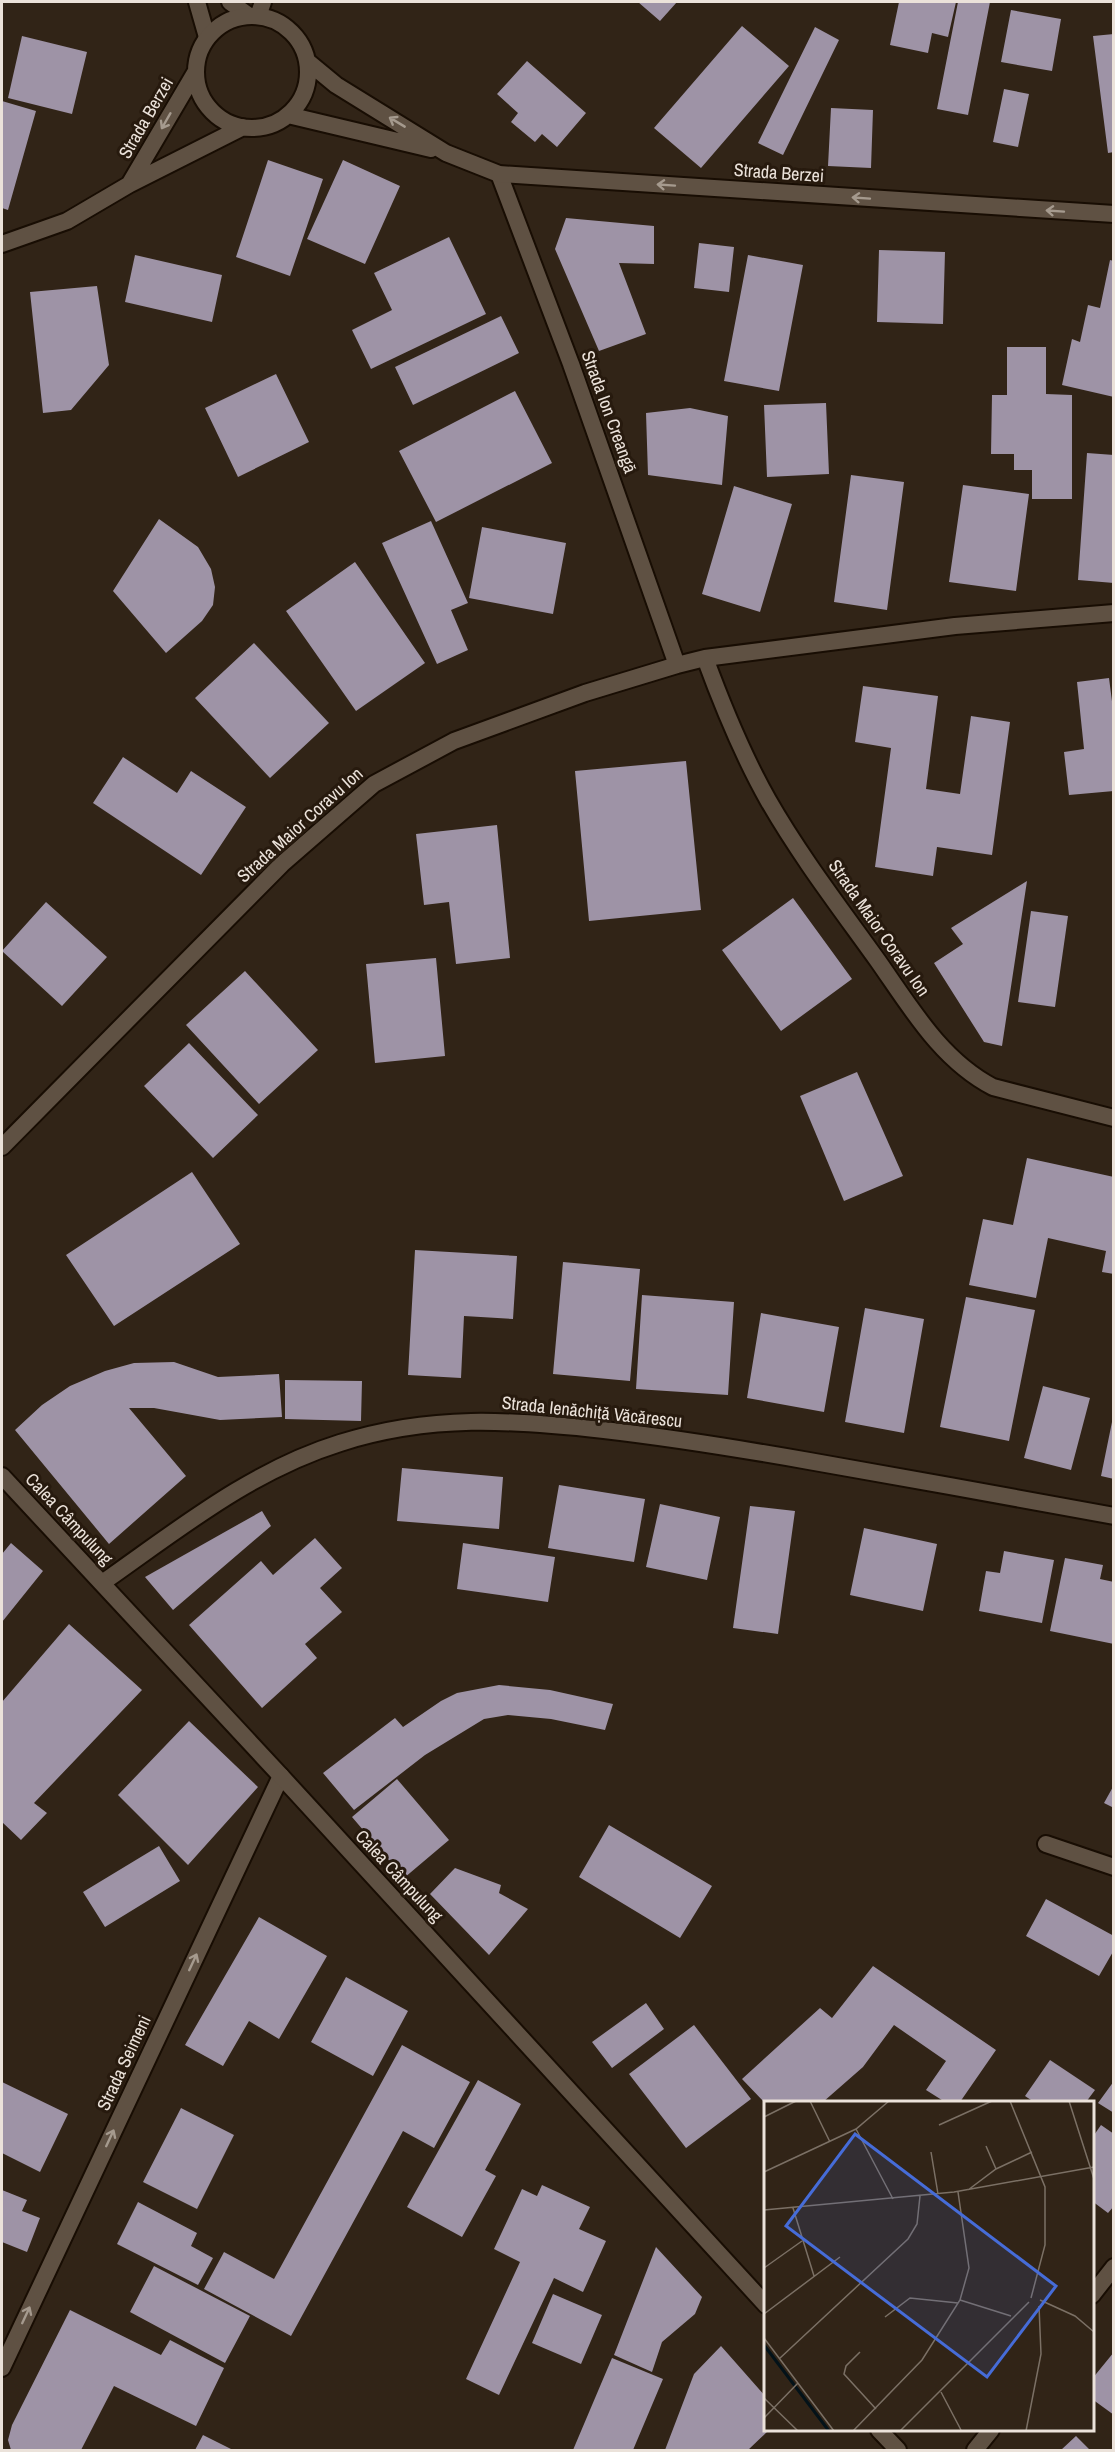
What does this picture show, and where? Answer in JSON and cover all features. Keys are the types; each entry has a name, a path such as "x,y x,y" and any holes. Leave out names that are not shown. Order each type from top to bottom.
{"street":[{"path":"197,2 207,37"},
{"path":"230,2 256,11 288,28 301,43 309,75 305,93 288,115 266,126 243,127 223,120 207,106 198,86 196,71 198,55 207,37 228,21 256,11"},
{"name":"Strada Berzei","path":"307,61 336,85 447,153"},
{"name":"Strada Berzei","path":"130,184 196,71"},
{"name":"Strada Berzei","path":"288,115 447,153 499,174 1113,214"},
{"name":"Strada Berzei","path":"2,244 68,221 130,184 243,127"},
{"name":"Strada Ion Creangă","path":"499,174 572,364 676,665"},
{"name":"Strada Maior Coravu Ion","path":"2,1147 282,864 374,784 454,741 585,693 705,658 955,626 1113,613"},
{"name":"Strada Maior Coravu Ion","path":"705,658 733,733 768,800 819,879 932,1037 955,1062 975,1078 993,1087 1113,1118"},
{"name":"Strada Ienăchiță Văcărescu","path":"102,1583 203,1510 256,1479 336,1444 424,1423 471,1421 542,1424 717,1444 1113,1516"},
{"name":"Calea Câmpulung","path":"2,1476 764,2304"},
{"name":"Strada Seimeni","path":"2,2368 280,1776"},
{"path":"1046,1844 1113,1867"},
{"path":"1094,2292 1113,2267"},
{"path":"880,2431 898,2451"},
{"path":"975,2451 990,2431"}],"building":[{"path":"638,2 677,2 660,21"},
{"path":"899,2 956,2 948,37 932,33 928,53 890,45"},
{"path":"958,2 990,2 968,115 937,109"},
{"path":"1011,10 1061,19 1052,71 1001,62"},
{"path":"742,26 789,66 701,168 654,128"},
{"path":"815,27 839,40 783,155 758,143"},
{"path":"1114,34 1114,152 1108,153 1093,36"},
{"path":"22,36 87,52 72,114 8,98"},
{"path":"527,61 586,113 557,147 542,134 535,142 511,122 518,113 497,94"},
{"path":"1004,89 1029,94 1018,147 993,142"},
{"path":"2,101 36,111 8,210 2,208"},
{"path":"831,108 873,110 871,168 828,166"},
{"path":"268,160 323,179 290,276 236,257"},
{"path":"343,160 400,186 365,264 307,239"},
{"path":"566,218 654,226 654,264 619,263 646,334 599,351 555,249"},
{"path":"449,237 486,314 371,369 352,330 392,310 374,273"},
{"path":"699,243 734,247 729,292 694,288"},
{"path":"879,250 945,252 943,324 877,322"},
{"path":"135,255 222,275 212,322 125,302"},
{"path":"748,255 803,265 779,391 724,381"},
{"path":"1110,260 1114,261 1114,397 1062,385 1072,339 1080,342 1088,305 1100,308"},
{"path":"97,286 109,365 71,410 43,413 30,292"},
{"path":"501,316 519,353 413,405 395,367"},
{"path":"1007,347 1046,347 1046,394 1072,395 1072,499 1032,499 1032,470 1014,470 1014,454 991,454 992,395 1007,395"},
{"path":"276,374 309,442 238,477 205,408"},
{"path":"515,391 552,463 436,522 399,451"},
{"path":"826,403 829,474 767,477 764,405"},
{"path":"690,408 728,416 722,485 648,475 646,413"},
{"path":"1087,453 1114,455 1114,583 1078,580"},
{"path":"851,475 904,482 887,610 834,602"},
{"path":"963,485 1029,494 1016,591 949,582"},
{"path":"734,486 792,504 760,612 702,594"},
{"path":"159,519 198,547 211,569 215,587 213,605 202,621 166,653 113,591"},
{"path":"431,521 468,603 451,610 468,650 437,664 382,543"},
{"path":"482,527 566,543 553,614 469,598"},
{"path":"355,562 425,663 356,711 286,611"},
{"path":"254,643 329,723 270,778 195,698"},
{"path":"1109,678 1114,717 1114,791 1069,795 1064,752 1084,749 1077,682"},
{"path":"863,686 938,696 926,789 960,794 971,716 1010,722 992,855 937,847 933,876 875,867 891,748 855,742"},
{"path":"123,757 177,793 191,771 246,807 201,875 93,803"},
{"path":"686,761 701,910 589,921 575,771"},
{"path":"497,825 510,958 456,964 449,902 424,905 416,834"},
{"path":"1027,881 1002,1046 984,1042 934,963 963,944 951,928"},
{"path":"793,898 852,979 781,1031 722,950"},
{"path":"46,902 107,957 62,1006 2,951"},
{"path":"1031,911 1068,916 1055,1007 1018,1002"},
{"path":"436,958 445,1056 375,1063 366,964"},
{"path":"245,971 318,1050 259,1104 186,1025"},
{"path":"189,1043 258,1115 213,1158 144,1086"},
{"path":"857,1072 903,1176 844,1201 800,1096"},
{"path":"1027,1158 1114,1177 1114,1274 1102,1272 1106,1251 1048,1238 1036,1298 969,1285 983,1219 1013,1225"},
{"path":"192,1172 240,1244 114,1326 66,1255"},
{"path":"415,1250 517,1256 513,1319 464,1316 461,1378 408,1375"},
{"path":"563,1262 640,1269 630,1381 553,1374"},
{"path":"642,1295 734,1302 728,1395 636,1389"},
{"path":"966,1297 1035,1310 1009,1441 940,1427"},
{"path":"865,1308 924,1319 904,1433 845,1422"},
{"path":"761,1313 839,1327 824,1412 747,1398"},
{"path":"174,1362 218,1377 279,1374 282,1417 220,1420 154,1408 129,1408 186,1476 109,1544 15,1430 42,1405 70,1386 105,1371 134,1363"},
{"path":"285,1380 362,1381 361,1421 285,1419"},
{"path":"1043,1386 1090,1398 1071,1470 1024,1458"},
{"path":"1112,1422 1114,1423 1114,1479 1101,1476"},
{"path":"402,1468 503,1477 499,1529 397,1521"},
{"path":"559,1485 645,1499 634,1562 548,1548"},
{"path":"660,1504 720,1517 707,1580 646,1567"},
{"path":"750,1506 795,1511 778,1634 733,1628"},
{"path":"262,1511 271,1526 173,1610 145,1577"},
{"path":"864,1528 937,1544 923,1611 850,1595"},
{"path":"315,1538 342,1568 320,1588 342,1612 305,1644 317,1658 262,1708 189,1625 261,1561 273,1575"},
{"path":"11,1543 43,1571 2,1622 2,1554"},
{"path":"463,1543 555,1557 548,1602 457,1589"},
{"path":"1004,1551 1054,1560 1042,1623 979,1611 986,1571 1000,1573"},
{"path":"1065,1558 1103,1565 1100,1579 1114,1582 1114,1644 1050,1631"},
{"path":"69,1624 142,1690 34,1803 47,1813 21,1840 2,1822 2,1702"},
{"path":"499,1685 550,1690 613,1704 605,1730 551,1719 508,1715 484,1719 425,1755 354,1810 323,1773 395,1718 403,1727 457,1693"},
{"path":"189,1721 258,1787 188,1865 118,1795"},
{"path":"397,1779 449,1840 404,1878 352,1817"},
{"path":"1114,1785 1114,1808 1104,1803"},
{"path":"609,1825 712,1886 680,1938 579,1877"},
{"path":"159,1846 180,1881 105,1927 83,1892"},
{"path":"455,1868 501,1885 499,1893 528,1909 489,1955 430,1894"},
{"path":"1046,1899 1114,1936 1114,1950 1099,1976 1026,1936"},
{"path":"259,1917 327,1956 279,2039 249,2021 223,2066 185,2045"},
{"path":"873,1966 996,2050 961,2101 943,2101 926,2090 946,2061 894,2025 863,2067 824,2101 764,2102 742,2079 820,2008 832,2018"},
{"path":"346,1977 408,2011 373,2076 311,2042"},
{"path":"646,2003 664,2029 612,2068 592,2042"},
{"path":"694,2025 751,2099 686,2148 629,2074"},
{"path":"402,2045 470,2082 434,2148 403,2131 291,2336 204,2289 224,2252 274,2279"},
{"path":"1050,2060 1095,2090 1087,2101 1032,2101 1025,2096"},
{"path":"478,2080 521,2104 485,2170 496,2176 462,2237 407,2207"},
{"path":"1114,2081 1114,2113 1098,2103"},
{"path":"2,2082 68,2114 40,2172 2,2153"},
{"path":"181,2108 234,2135 197,2209 143,2182"},
{"path":"1101,2125 1114,2134 1114,2206 1108,2213 1094,2202 1094,2135"},
{"path":"542,2185 590,2207 579,2229 606,2241 583,2292 554,2278 499,2395 466,2379 520,2262 494,2249 522,2189 537,2196"},
{"path":"2,2190 27,2200 22,2211 40,2218 27,2252 2,2242"},
{"path":"138,2202 197,2233 191,2246 213,2258 198,2285 117,2244"},
{"path":"656,2247 702,2297 695,2314 662,2342 652,2372 614,2355"},
{"path":"154,2266 250,2316 225,2363 130,2312"},
{"path":"553,2294 602,2315 581,2364 532,2343"},
{"path":"70,2310 161,2355 170,2340 224,2368 196,2426 114,2386 81,2450 11,2450 8,2440 12,2425"},
{"path":"721,2346 764,2395 764,2431 768,2431 748,2450 665,2450 694,2374"},
{"path":"1114,2352 1114,2415 1094,2400 1094,2377"},
{"path":"612,2358 663,2379 633,2450 573,2450"},
{"path":"203,2435 233,2450 195,2450"},
{"path":"1076,2436 1090,2450 1061,2450"}]}
